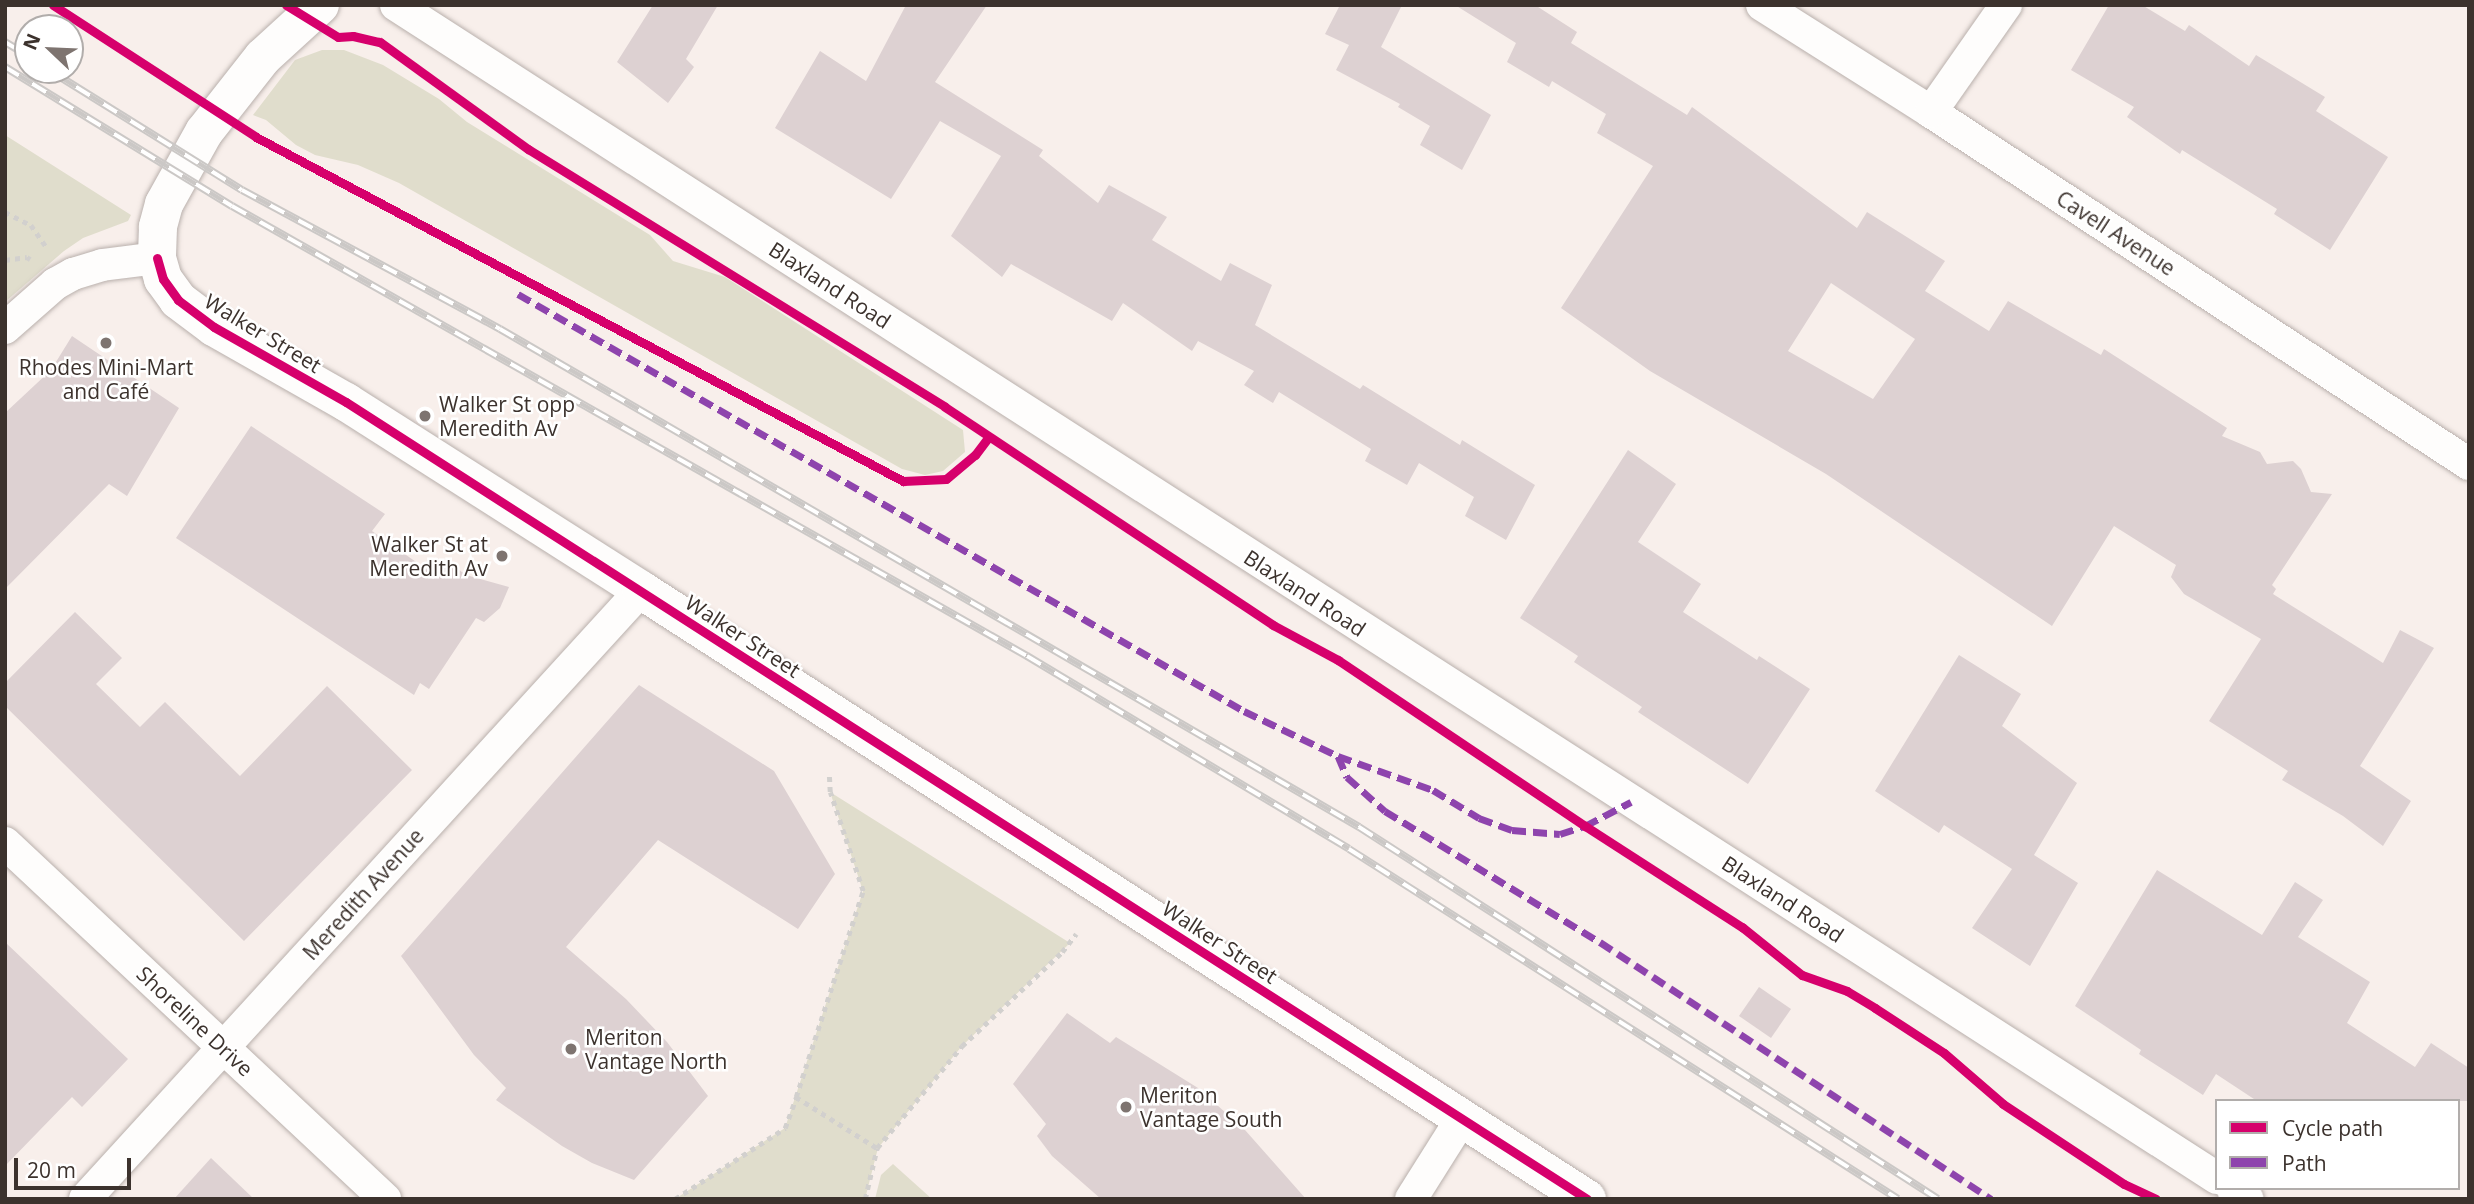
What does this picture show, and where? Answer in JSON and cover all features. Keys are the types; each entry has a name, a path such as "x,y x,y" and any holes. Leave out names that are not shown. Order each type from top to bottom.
{"street":[{"name":"Walker Street","path":"320,5 263,57 204,132 164,204 158,227 157,258 163,279 178,300 214,327 346,402 641,590 1587,1199"},
{"name":"Blaxland Road","path":"396,5 2215,1177"},
{"name":"Cavell Avenue","path":"1762,5 1931,112 2469,464"},
{"path":"1931,112 2006,5"},
{"path":"5,328 55,284 73,274 102,265 157,258"},
{"name":"Meredith Avenue","path":"85,1199 641,590"},
{"name":"Shoreline Drive","path":"5,843 384,1199"},
{"path":"1411,1199 1462,1118"}],"path":[{"path":"5,212 31,225 43,244 73,274"},
{"path":"675,1199 785,1128 863,891 830,792 829,775"},
{"path":"865,1199 877,1148 962,1046 1053,961 1076,934"},
{"path":"796,1097 877,1148"}],"shaded area":[{"path":"322,50 344,50 383,65 439,99 467,122 650,235 673,261 725,277 963,430 965,452 943,471 925,475 902,469 399,183 358,165 315,155 296,145 266,120 253,115 295,60"},
{"path":"5,135 131,215 128,221 83,238 64,251 5,302"},
{"path":"830,792 1070,943 962,1046 878,1148 865,1199 675,1199 785,1128 863,891"},
{"path":"893,1164 932,1199 875,1199 881,1175"}],"building":[{"path":"653,5 718,5 686,59 694,67 668,103 617,62"},
{"path":"906,5 987,5 935,82 1043,150 1039,156 1098,203 1109,185 1167,217 1152,240 1221,281 1230,263 1272,285 1255,325 1360,389 1363,385 1460,445 1462,440 1535,485 1506,540 1465,516 1474,497 1419,463 1407,485 1365,461 1371,449 1279,392 1273,403 1244,385 1254,371 1198,341 1192,351 1123,303 1112,321 1011,264 1002,277 951,236 1001,156 940,121 891,199 775,128 820,51 866,81"},
{"path":"1340,5 1402,5 1381,47 1491,115 1462,170 1420,145 1430,126 1398,107 1400,104 1336,70 1349,45 1325,34"},
{"path":"1455,5 1535,5 1577,32 1571,43 1687,115 1692,107 1857,228 1867,212 1945,261 1925,291 1989,331 2008,301 2101,355 2104,349 2227,428 2222,436 2260,452 2267,464 2293,461 2301,469 2311,492 2332,494 2272,585 2276,589 2273,594 2383,663 2400,630 2434,648 2360,766 2411,801 2383,846 2343,816 2282,780 2288,771 2209,721 2261,639 2184,594 2171,577 2176,565 2114,526 2052,626 1826,474 1650,371 1561,308 1653,166 1597,133 1606,114 1552,81 1549,87 1507,62 1516,43","holes":["1831,283 1915,339 1873,399 1788,351"]},
{"path":"2109,5 2142,5 2185,31 2189,25 2249,66 2256,55 2325,97 2316,111 2388,157 2330,250 2274,214 2277,209 2182,150 2180,154 2127,117 2134,107 2071,70"},
{"path":"72,336 179,408 127,496 109,484 5,589 5,413 51,370"},
{"path":"251,426 385,514 372,531 436,576 447,561 466,575 509,587 500,608 484,622 476,618 429,689 420,683 414,695 176,538"},
{"path":"1628,450 1676,484 1638,542 1701,584 1683,612 1757,660 1759,656 1810,689 1748,784 1638,712 1642,707 1574,662 1578,656 1520,618"},
{"path":"75,612 122,658 96,684 140,727 165,702 240,776 327,686 412,770 244,941 5,706 5,683"},
{"path":"1959,655 2021,694 2002,726 2077,783 2034,855 2078,883 2030,966 1972,928 2012,869 1944,825 1939,833 1875,791"},
{"path":"639,685 774,771 835,874 798,929 658,840 566,947 626,999 667,1042 708,1096 634,1180 592,1163 562,1146 496,1100 506,1088 474,1055 401,956"},
{"path":"2157,870 2262,935 2295,882 2323,900 2298,937 2370,982 2347,1023 2415,1067 2431,1043 2469,1068 2469,1101 2254,1099 2216,1074 2203,1095 2139,1054 2141,1050 2075,1006"},
{"path":"5,942 128,1059 82,1107 72,1097 5,1166"},
{"path":"1759,987 1791,1009 1771,1038 1739,1016"},
{"name":"Meriton Vantage South","path":"1067,1013 1110,1043 1116,1037 1198,1088 1245,1130 1306,1199 1101,1199 1052,1156 1037,1136 1046,1124 1013,1084"},
{"path":"211,1158 254,1199 174,1199"}],"railway":[{"path":"5,42 14,47"},
{"path":"5,67 232,206 1027,656 1349,849 1898,1199"},
{"path":"72,84 242,190 500,329 1359,827 1938,1199"}],"marked path":[{"path":"518,294 1244,711 1338,756 1433,790 1479,818 1512,830 1560,834 1585,826 1631,802"},
{"path":"1338,756 1347,777 1385,811 1600,942 1991,1199"}],"cycle path":[{"path":"53,5 256,137 903,481 946,479 975,455 988,438"},
{"path":"286,5 338,37 353,36 380,42 528,149 945,407 1273,625 1338,660 1585,826 1742,927 1802,975 1847,991 1875,1008 1944,1053 2003,1104 2124,1184 2156,1199"},
{"path":"157,258 163,279 178,300 214,327 346,402 1587,1199"}],"place":[{"name":"Rhodes Mini-Mart and Café","path":"106,343"},
{"name":"Walker St opp Meredith Av","path":"425,416"},
{"name":"Walker St at Meredith Av","path":"502,556"},
{"name":"Meriton Vantage North","path":"571,1049"},
{"name":"Meriton Vantage South","path":"1126,1107"}]}
